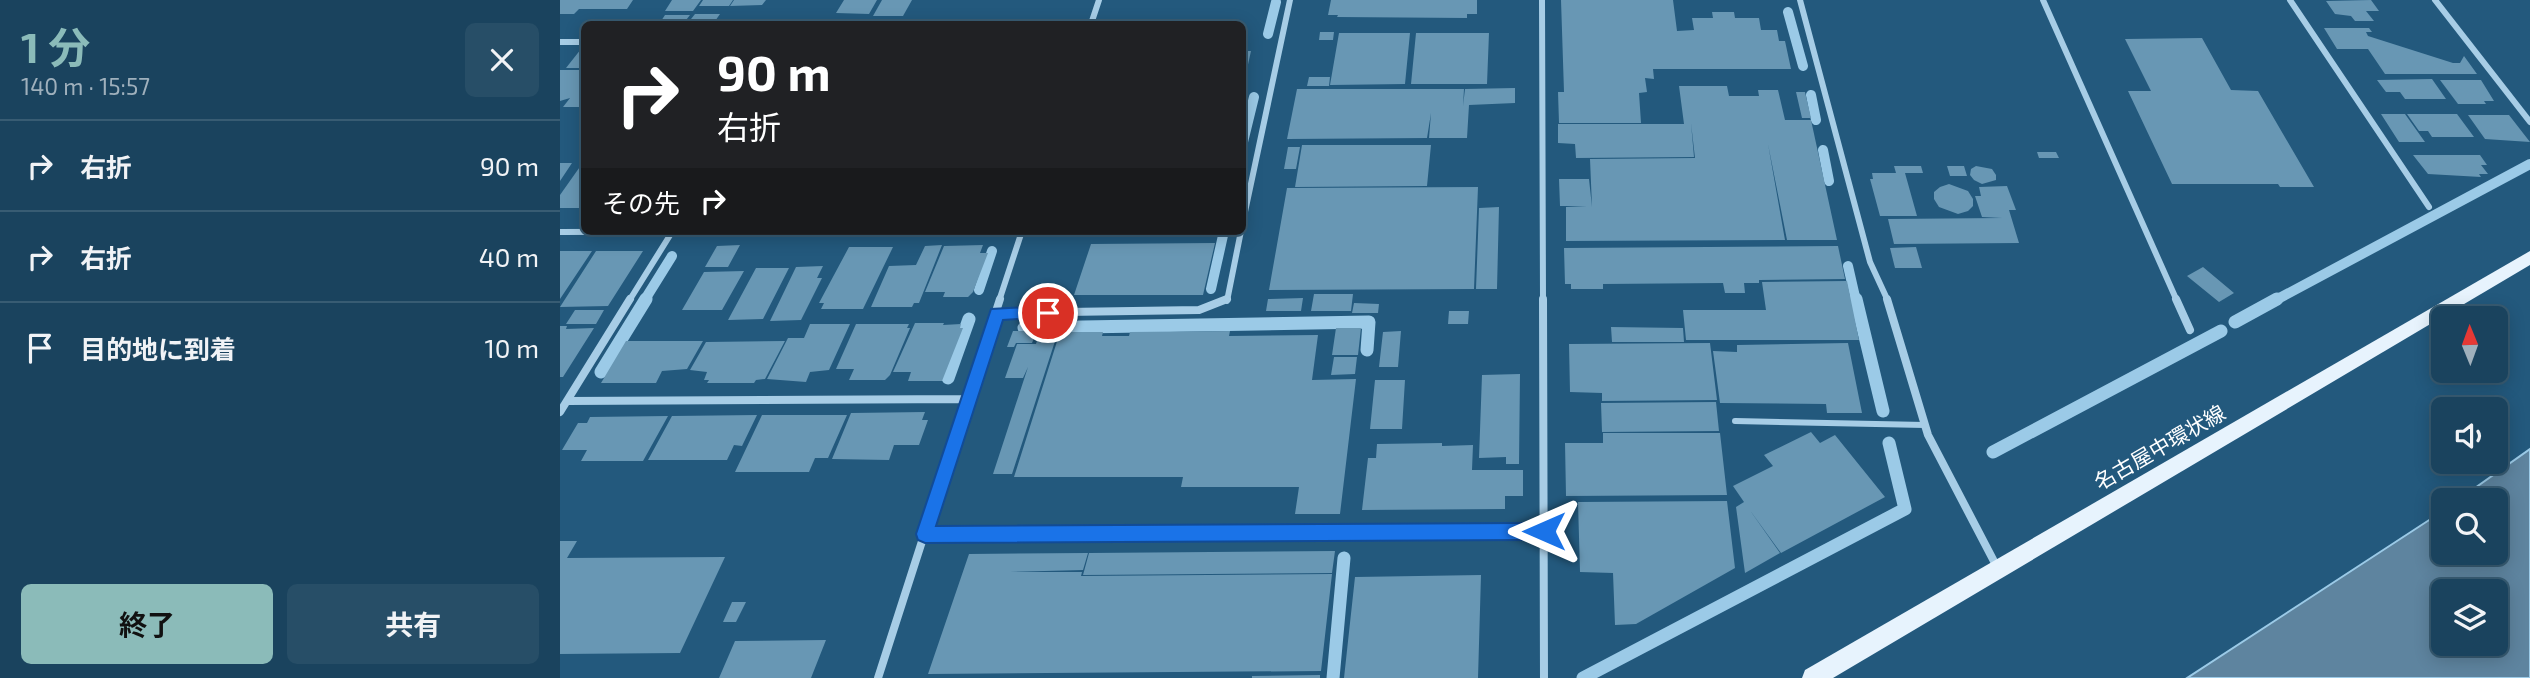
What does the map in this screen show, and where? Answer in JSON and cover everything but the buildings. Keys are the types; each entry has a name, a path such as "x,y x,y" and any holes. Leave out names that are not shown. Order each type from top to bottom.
{"main road":[{"name":"名古屋中環状線","path":"1813,678 2530,257"}],"street":[{"path":"1092,21 1099,0"},
{"path":"1246,209 1290,0"},
{"path":"1542,0 1544,678"},
{"path":"1800,0 1870,262 1887,299 1925,425 1952,484 1999,570"},
{"path":"2043,0 2190,330"},
{"path":"2290,0 2429,207"},
{"path":"2435,0 2530,122"},
{"path":"560,42 581,41"},
{"path":"560,232 581,232"},
{"path":"560,412 670,235"},
{"path":"878,678 1021,235"},
{"path":"997,313 1199,310 1227,301 1241,235"},
{"path":"567,401 969,400"},
{"path":"925,534 1544,531"}],"lane":[{"path":"1735,421 1925,425"}],"water":[{"path":"2530,449 2530,678 2187,678 2431,519 2431,565 2508,565 2508,488 2475,488 2495,474 2508,474 2508,465"}],"waterway":[{"path":"1268,34 1276,2"},
{"path":"1788,12 1803,66"},
{"path":"1811,95 1816,120"},
{"path":"1246,130 1254,97"},
{"path":"1823,150 1829,181"},
{"path":"2274,301 2530,164"},
{"path":"1211,289 1223,235"},
{"path":"979,290 992,251"},
{"path":"644,301 672,256"},
{"path":"1848,266 1856,301"},
{"path":"601,372 646,299"},
{"path":"1856,299 1883,411"},
{"path":"2235,322 2277,299"},
{"path":"948,378 969,319"},
{"path":"1024,328 1369,322 1367,350"},
{"path":"1993,452 2221,331"},
{"path":"1583,678 1905,509 1889,443"},
{"path":"1333,678 1344,558"}],"route":[{"path":"1048,313 997,313 925,534 1544,531"}]}
